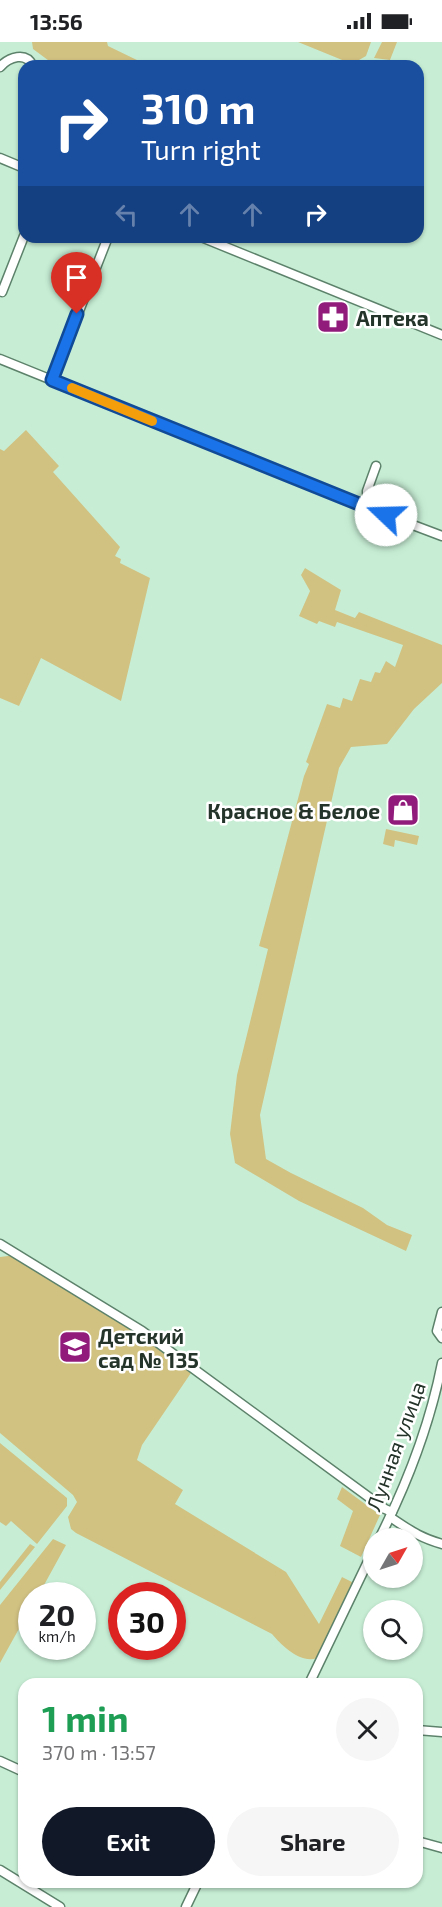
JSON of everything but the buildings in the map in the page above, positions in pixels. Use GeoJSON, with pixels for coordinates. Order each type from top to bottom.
{"type":"FeatureCollection","features":[{"type":"Feature","properties":{"kind":"street"},"geometry":{"type":"LineString","coordinates":[[0,67],[15,57],[25,57],[29,60]]}},
{"type":"Feature","properties":{"kind":"street"},"geometry":{"type":"LineString","coordinates":[[0,158],[18,166]]}},
{"type":"Feature","properties":{"kind":"street"},"geometry":{"type":"LineString","coordinates":[[2,292],[21,243]]}},
{"type":"Feature","properties":{"kind":"street"},"geometry":{"type":"LineString","coordinates":[[52,380],[106,243]]}},
{"type":"Feature","properties":{"kind":"street"},"geometry":{"type":"LineString","coordinates":[[216,243],[442,335]]}},
{"type":"Feature","properties":{"kind":"street"},"geometry":{"type":"LineString","coordinates":[[0,359],[442,536]]}},
{"type":"Feature","properties":{"kind":"street"},"geometry":{"type":"LineString","coordinates":[[368,508],[367,491],[376,466]]}},
{"type":"Feature","properties":{"kind":"street"},"geometry":{"type":"LineString","coordinates":[[2,1248],[142,1331],[391,1515],[404,1528],[425,1539],[442,1544]]}},
{"type":"Feature","properties":{"kind":"street"},"geometry":{"type":"LineString","coordinates":[[442,1312],[437,1331],[442,1338]]}},
{"type":"Feature","properties":{"kind":"street","name":"Лунная улица"},"geometry":{"type":"LineString","coordinates":[[384,1528],[421,1438],[437,1389],[442,1364]]}},
{"type":"Feature","properties":{"kind":"street"},"geometry":{"type":"LineString","coordinates":[[312,1678],[363,1572]]}},
{"type":"Feature","properties":{"kind":"street"},"geometry":{"type":"LineString","coordinates":[[423,1730],[442,1732]]}},
{"type":"Feature","properties":{"kind":"street"},"geometry":{"type":"LineString","coordinates":[[0,1761],[18,1769]]}},
{"type":"Feature","properties":{"kind":"street"},"geometry":{"type":"LineString","coordinates":[[423,1843],[442,1848]]}},
{"type":"Feature","properties":{"kind":"street"},"geometry":{"type":"LineString","coordinates":[[0,1870],[18,1881]]}},
{"type":"Feature","properties":{"kind":"street"},"geometry":{"type":"LineString","coordinates":[[29,1888],[60,1907]]}},
{"type":"Feature","properties":{"kind":"street"},"geometry":{"type":"LineString","coordinates":[[186,1907],[195,1888]]}},
{"type":"Feature","properties":{"kind":"shaded area"},"geometry":{"type":"Polygon","coordinates":[[[32,42],[107,42],[108,46],[137,60],[48,60],[33,49],[32,42]]]}},
{"type":"Feature","properties":{"kind":"shaded area"},"geometry":{"type":"Polygon","coordinates":[[[298,42],[371,42],[366,56],[359,60],[342,60],[298,42]]]}},
{"type":"Feature","properties":{"kind":"shaded area"},"geometry":{"type":"Polygon","coordinates":[[[382,42],[397,42],[390,60],[374,58],[382,42]]]}},
{"type":"Feature","properties":{"kind":"shaded area"},"geometry":{"type":"Polygon","coordinates":[[[26,430],[59,466],[53,472],[120,547],[115,556],[121,559],[120,563],[150,578],[121,701],[41,658],[19,706],[0,698],[0,449],[4,451],[26,430]]]}},
{"type":"Feature","properties":{"kind":"shaded area"},"geometry":{"type":"Polygon","coordinates":[[[305,568],[341,590],[335,610],[355,618],[359,612],[442,645],[442,683],[414,709],[387,744],[351,747],[339,768],[260,1115],[266,1159],[363,1208],[387,1225],[412,1235],[406,1251],[299,1201],[235,1163],[230,1134],[237,1075],[268,949],[259,946],[309,764],[306,762],[327,704],[340,708],[343,698],[352,701],[360,679],[371,682],[375,672],[380,673],[386,661],[395,667],[403,645],[337,622],[335,627],[319,621],[317,624],[299,616],[310,591],[301,575],[305,568]]]}},
{"type":"Feature","properties":{"kind":"shaded area"},"geometry":{"type":"Polygon","coordinates":[[[386,829],[419,836],[417,845],[395,840],[394,847],[383,844],[386,829]]]}},
{"type":"Feature","properties":{"kind":"shaded area"},"geometry":{"type":"Polygon","coordinates":[[[14,1256],[139,1334],[191,1373],[142,1445],[137,1460],[183,1490],[175,1504],[286,1572],[319,1624],[342,1577],[354,1583],[317,1658],[298,1656],[272,1634],[186,1590],[186,1582],[171,1582],[71,1529],[68,1517],[77,1502],[73,1495],[0,1433],[0,1257],[14,1256]]]}},
{"type":"Feature","properties":{"kind":"shaded area"},"geometry":{"type":"Polygon","coordinates":[[[0,1443],[67,1498],[67,1506],[37,1544],[11,1521],[6,1526],[0,1522],[0,1443]]]}},
{"type":"Feature","properties":{"kind":"shaded area"},"geometry":{"type":"Polygon","coordinates":[[[342,1487],[380,1515],[374,1528],[363,1528],[361,1557],[340,1546],[353,1511],[337,1499],[342,1487]]]}},
{"type":"Feature","properties":{"kind":"shaded area"},"geometry":{"type":"Polygon","coordinates":[[[53,1539],[66,1545],[46,1582],[18,1582],[53,1539]]]}},
{"type":"Feature","properties":{"kind":"shaded area"},"geometry":{"type":"Polygon","coordinates":[[[30,1544],[35,1547],[0,1590],[0,1582],[30,1544]]]}},
{"type":"Feature","properties":{"kind":"shaded area"},"geometry":{"type":"Polygon","coordinates":[[[18,1583],[18,1630],[0,1663],[0,1605],[18,1583]]]}},
{"type":"Feature","properties":{"kind":"slow traffic"},"geometry":{"type":"LineString","coordinates":[[72,388],[152,421]]}},
{"type":"Feature","properties":{"kind":"place","name":"Аптека"},"geometry":{"type":"Point","coordinates":[333,317]}},
{"type":"Feature","properties":{"kind":"place","name":"Красное & Белое"},"geometry":{"type":"Point","coordinates":[403,810]}},
{"type":"Feature","properties":{"kind":"place","name":"Детский сад № 135"},"geometry":{"type":"Point","coordinates":[75,1347]}},
{"type":"Feature","properties":{"kind":"route"},"geometry":{"type":"LineString","coordinates":[[77,314],[52,380],[386,515]]}}]}
